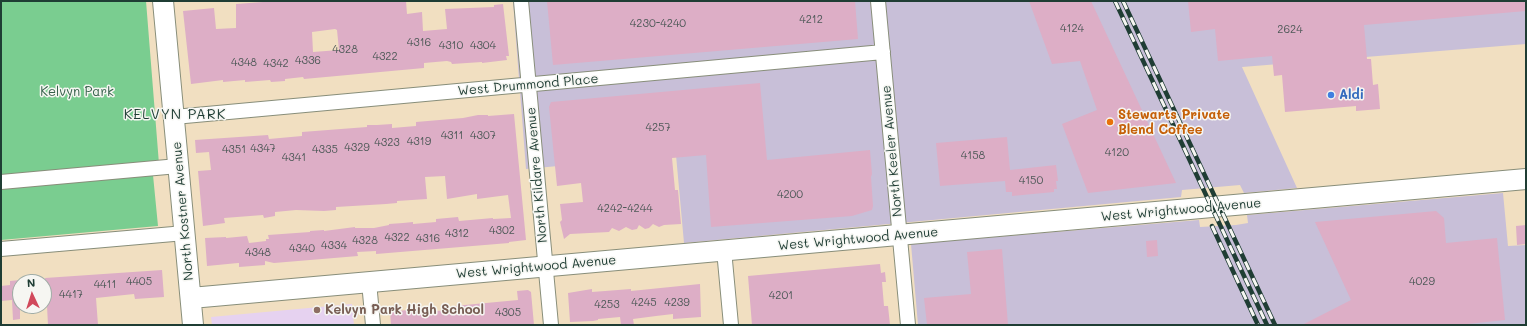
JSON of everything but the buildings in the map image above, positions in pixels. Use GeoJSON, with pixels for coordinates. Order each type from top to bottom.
{"type":"FeatureCollection","features":[{"type":"Feature","properties":{"kind":"street","name":"North Kostner Avenue"},"geometry":{"type":"LineString","coordinates":[[163,1],[193,325]]}},
{"type":"Feature","properties":{"kind":"street","name":"North Kildare Avenue"},"geometry":{"type":"LineString","coordinates":[[521,1],[551,325]]}},
{"type":"Feature","properties":{"kind":"street","name":"North Keeler Avenue"},"geometry":{"type":"LineString","coordinates":[[878,1],[908,325]]}},
{"type":"Feature","properties":{"kind":"street","name":"West Drummond Place"},"geometry":{"type":"LineString","coordinates":[[174,117],[883,52]]}},
{"type":"Feature","properties":{"kind":"street"},"geometry":{"type":"LineString","coordinates":[[1,182],[178,166]]}},
{"type":"Feature","properties":{"kind":"street","name":"West Wrightwood Avenue"},"geometry":{"type":"LineString","coordinates":[[191,298],[1526,179]]}},
{"type":"Feature","properties":{"kind":"street"},"geometry":{"type":"LineString","coordinates":[[1,248],[185,233]]}},
{"type":"Feature","properties":{"kind":"street"},"geometry":{"type":"LineString","coordinates":[[724,250],[731,325]]}},
{"type":"Feature","properties":{"kind":"street"},"geometry":{"type":"LineString","coordinates":[[369,282],[373,325]]}},
{"type":"Feature","properties":{"kind":"shaded area"},"geometry":{"type":"Polygon","coordinates":[[[513,1],[1526,1],[1526,44],[1242,67],[1297,188],[1244,193],[1240,185],[1182,190],[1181,197],[684,243],[676,155],[526,169],[513,1]]]}},
{"type":"Feature","properties":{"kind":"shaded area"},"geometry":{"type":"Polygon","coordinates":[[[1503,193],[1508,246],[1526,245],[1526,325],[918,325],[911,244],[1199,220],[1200,227],[1236,225],[1248,223],[1247,215],[1503,193]]]}},
{"type":"Feature","properties":{"kind":"shaded area","name":"Kelvyn Park High School"},"geometry":{"type":"Polygon","coordinates":[[[352,304],[354,325],[212,325],[211,317],[352,304]]]}},
{"type":"Feature","properties":{"kind":"green space","name":"Kelvyn Park"},"geometry":{"type":"Polygon","coordinates":[[[1,1],[146,1],[159,164],[1,177],[1,1]]]}},
{"type":"Feature","properties":{"kind":"green space"},"geometry":{"type":"Polygon","coordinates":[[[153,175],[158,226],[1,240],[1,189],[153,175]]]}},
{"type":"Feature","properties":{"kind":"railway"},"geometry":{"type":"LineString","coordinates":[[1115,1],[1267,325]]}},
{"type":"Feature","properties":{"kind":"railway"},"geometry":{"type":"LineString","coordinates":[[1123,1],[1275,325]]}},
{"type":"Feature","properties":{"kind":"railway"},"geometry":{"type":"LineString","coordinates":[[1212,226],[1258,325]]}},
{"type":"Feature","properties":{"kind":"place","name":"Aldi"},"geometry":{"type":"Point","coordinates":[1331,95]}},
{"type":"Feature","properties":{"kind":"place","name":"Stewarts Private Blend Coffee"},"geometry":{"type":"Point","coordinates":[1110,122]}},
{"type":"Feature","properties":{"kind":"place","name":"Kelvyn Park High School"},"geometry":{"type":"Point","coordinates":[317,310]}},
{"type":"Feature","properties":{"kind":"district","name":"KELVYN PARK"},"geometry":{"type":"Point","coordinates":[175,115]}}]}
